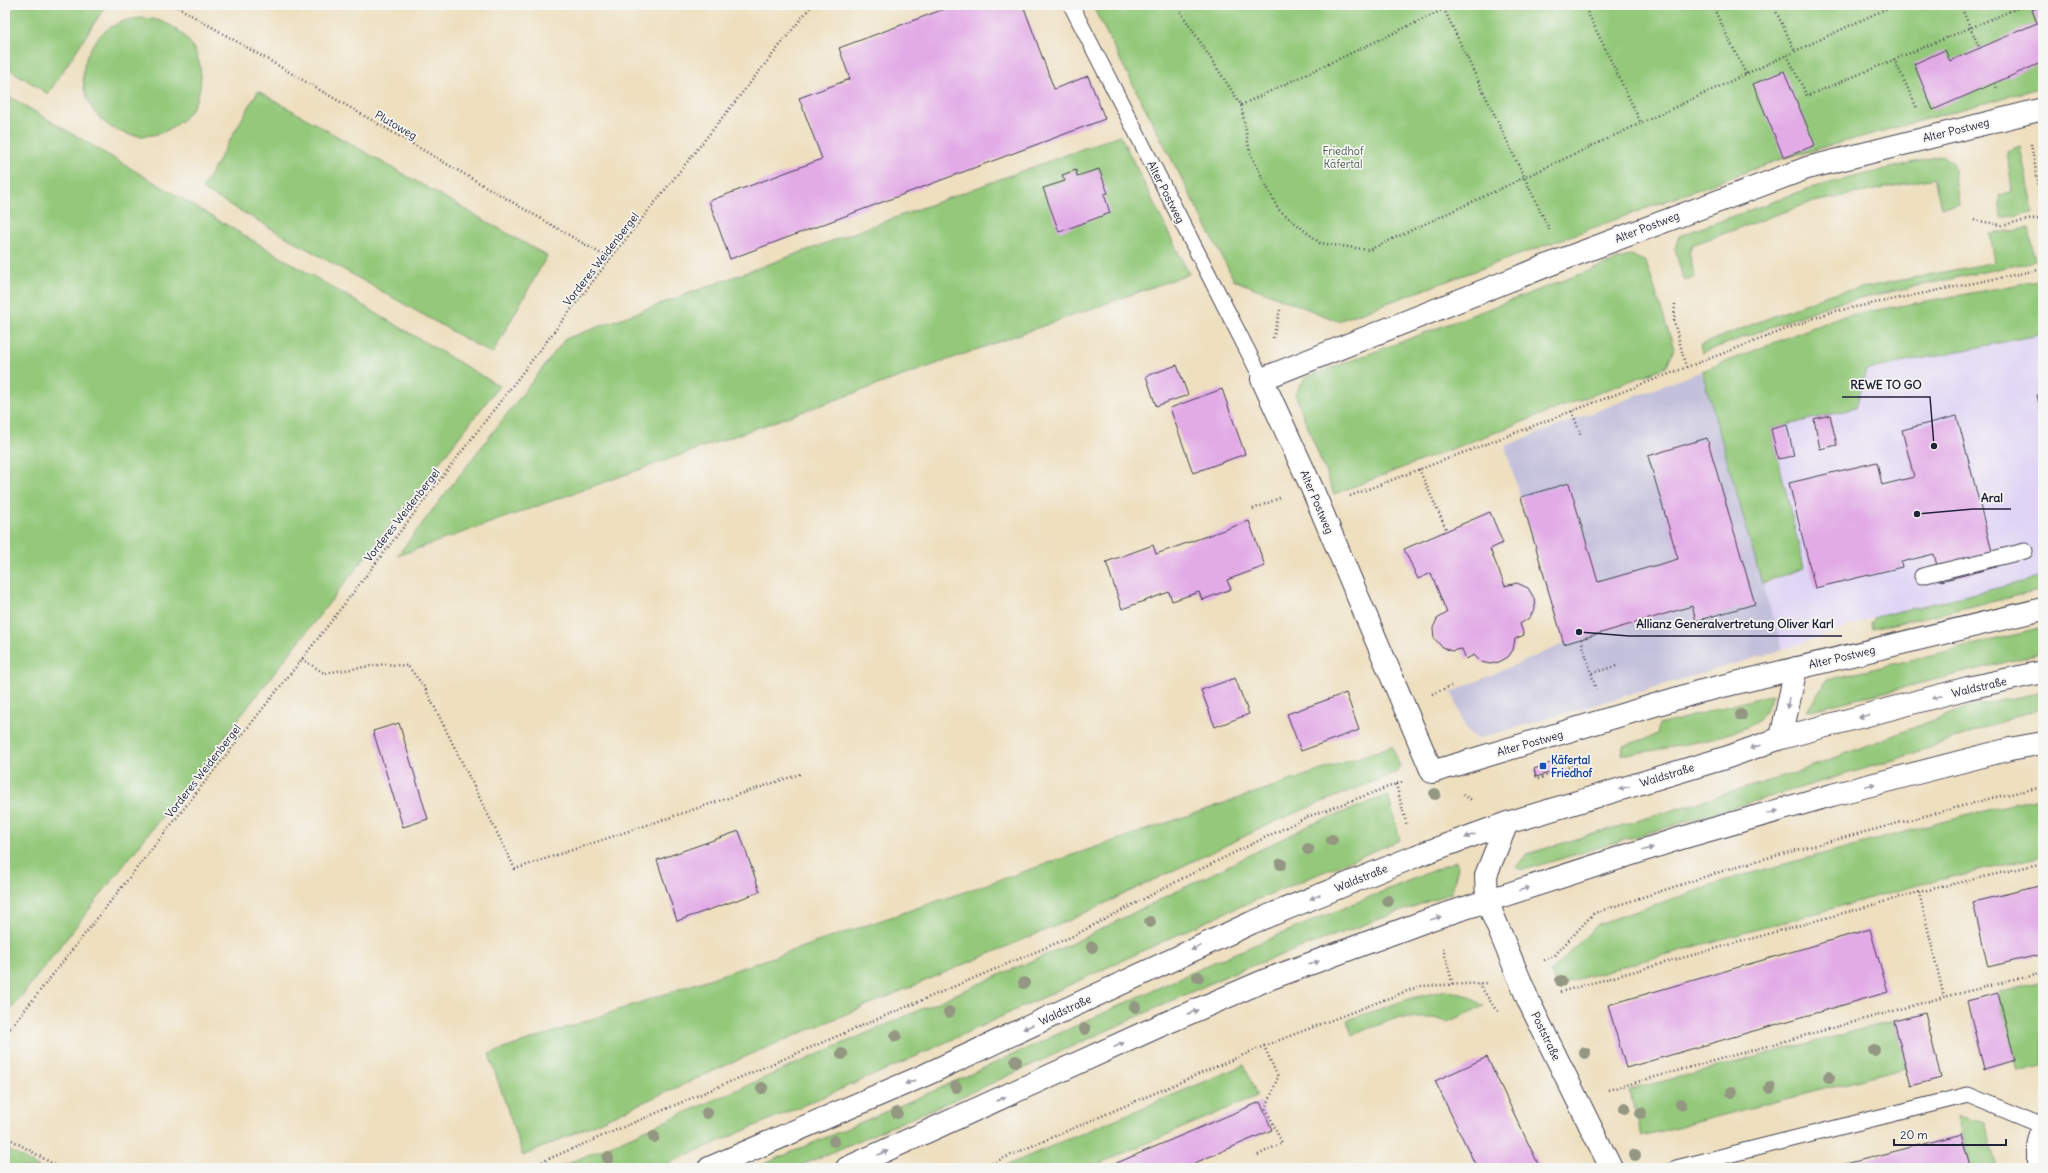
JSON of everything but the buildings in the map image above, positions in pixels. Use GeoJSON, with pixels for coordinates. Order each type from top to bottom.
{"type":"FeatureCollection","features":[{"type":"Feature","properties":{"kind":"main road","name":"Alter Postweg"},"geometry":{"type":"LineString","coordinates":[[2034,110],[1807,168],[1561,260],[1262,379],[1320,507],[1432,772],[1698,692],[2043,609]]}},
{"type":"Feature","properties":{"kind":"main road"},"geometry":{"type":"LineString","coordinates":[[1781,738],[1796,668]]}},
{"type":"Feature","properties":{"kind":"main road","name":"Waldstraße"},"geometry":{"type":"LineString","coordinates":[[708,1168],[925,1075],[1251,922],[1416,856],[1507,823],[1728,757],[1781,738],[1968,688],[2043,672]]}},
{"type":"Feature","properties":{"kind":"main road"},"geometry":{"type":"LineString","coordinates":[[847,1168],[1158,1027],[1266,980],[1434,918],[1678,840],[1832,795],[2043,743]]}},
{"type":"Feature","properties":{"kind":"main road","name":"Poststraße"},"geometry":{"type":"LineString","coordinates":[[1507,823],[1486,875],[1487,901],[1515,973],[1611,1168]]}},
{"type":"Feature","properties":{"kind":"main road"},"geometry":{"type":"LineString","coordinates":[[2038,1168],[2038,1146],[2043,1126]]}},
{"type":"Feature","properties":{"kind":"lane","name":"Alter Postweg"},"geometry":{"type":"LineString","coordinates":[[1070,5],[1262,379]]}},
{"type":"Feature","properties":{"kind":"lane"},"geometry":{"type":"LineString","coordinates":[[1922,576],[2025,551]]}},
{"type":"Feature","properties":{"kind":"lane"},"geometry":{"type":"LineString","coordinates":[[1676,1168],[1968,1095],[2043,1126]]}},
{"type":"Feature","properties":{"kind":"path","name":"Plutoweg"},"geometry":{"type":"LineString","coordinates":[[174,5],[610,259]]}},
{"type":"Feature","properties":{"kind":"path","name":"Vorderes Weidenbergel"},"geometry":{"type":"LineString","coordinates":[[5,1035],[302,659],[610,259],[812,5]]}},
{"type":"Feature","properties":{"kind":"path"},"geometry":{"type":"LineString","coordinates":[[1176,5],[1241,105],[1250,153],[1278,209],[1320,243],[1369,250],[1894,5]]}},
{"type":"Feature","properties":{"kind":"path"},"geometry":{"type":"LineString","coordinates":[[1442,5],[1552,234],[1561,260]]}},
{"type":"Feature","properties":{"kind":"path"},"geometry":{"type":"LineString","coordinates":[[1241,105],[1453,5]]}},
{"type":"Feature","properties":{"kind":"path"},"geometry":{"type":"LineString","coordinates":[[1584,5],[1641,123]]}},
{"type":"Feature","properties":{"kind":"path"},"geometry":{"type":"LineString","coordinates":[[1712,5],[1746,74]]}},
{"type":"Feature","properties":{"kind":"path"},"geometry":{"type":"LineString","coordinates":[[1773,5],[1795,51]]}},
{"type":"Feature","properties":{"kind":"path"},"geometry":{"type":"LineString","coordinates":[[1960,5],[1980,49]]}},
{"type":"Feature","properties":{"kind":"path"},"geometry":{"type":"LineString","coordinates":[[1787,55],[1807,96],[2024,5]]}},
{"type":"Feature","properties":{"kind":"path"},"geometry":{"type":"LineString","coordinates":[[1894,59],[1919,110],[1926,138]]}},
{"type":"Feature","properties":{"kind":"path"},"geometry":{"type":"LineString","coordinates":[[2034,110],[2043,209]]}},
{"type":"Feature","properties":{"kind":"path"},"geometry":{"type":"LineString","coordinates":[[1974,220],[2002,225],[2043,217]]}},
{"type":"Feature","properties":{"kind":"path"},"geometry":{"type":"LineString","coordinates":[[1320,507],[1831,312],[2043,269]]}},
{"type":"Feature","properties":{"kind":"path"},"geometry":{"type":"LineString","coordinates":[[1675,304],[1674,321],[1686,367]]}},
{"type":"Feature","properties":{"kind":"path"},"geometry":{"type":"LineString","coordinates":[[1572,411],[1581,436]]}},
{"type":"Feature","properties":{"kind":"path"},"geometry":{"type":"LineString","coordinates":[[1419,469],[1447,531]]}},
{"type":"Feature","properties":{"kind":"path"},"geometry":{"type":"LineString","coordinates":[[1253,509],[1287,495]]}},
{"type":"Feature","properties":{"kind":"path"},"geometry":{"type":"LineString","coordinates":[[1581,639],[1592,673],[1616,666]]}},
{"type":"Feature","properties":{"kind":"path"},"geometry":{"type":"LineString","coordinates":[[302,659],[324,673],[385,664],[408,666],[425,688],[515,869],[800,774]]}},
{"type":"Feature","properties":{"kind":"path"},"geometry":{"type":"LineString","coordinates":[[1536,780],[1586,760]]}},
{"type":"Feature","properties":{"kind":"path"},"geometry":{"type":"LineString","coordinates":[[527,1168],[1073,936],[1193,873],[1307,817],[1432,772]]}},
{"type":"Feature","properties":{"kind":"path"},"geometry":{"type":"LineString","coordinates":[[982,1168],[1264,1046],[1420,986],[1493,983],[1555,955],[1594,914],[1741,865],[1996,797],[2043,787]]}},
{"type":"Feature","properties":{"kind":"path"},"geometry":{"type":"LineString","coordinates":[[1466,804],[1479,798]]}},
{"type":"Feature","properties":{"kind":"path"},"geometry":{"type":"LineString","coordinates":[[1529,1002],[1919,892],[2043,863]]}},
{"type":"Feature","properties":{"kind":"path"},"geometry":{"type":"LineString","coordinates":[[1919,892],[1944,997]]}},
{"type":"Feature","properties":{"kind":"path"},"geometry":{"type":"LineString","coordinates":[[1576,1098],[1944,997],[2043,973]]}},
{"type":"Feature","properties":{"kind":"path"},"geometry":{"type":"LineString","coordinates":[[1258,1155],[1282,1144],[1266,1109],[1278,1077],[1264,1046]]}},
{"type":"Feature","properties":{"kind":"path"},"geometry":{"type":"LineString","coordinates":[[5,1136],[60,1168]]}},
{"type":"Feature","properties":{"kind":"shaded area"},"geometry":{"type":"Polygon","coordinates":[[[2043,334],[2043,577],[1876,617],[1782,650],[1763,584],[1804,568],[1771,429],[1856,408],[1866,370],[2043,334]]]}},
{"type":"Feature","properties":{"kind":"shaded area"},"geometry":{"type":"Polygon","coordinates":[[[1702,371],[1782,650],[1477,739],[1469,733],[1465,727],[1452,692],[1564,644],[1505,446],[1702,371]]]}},
{"type":"Feature","properties":{"kind":"green space"},"geometry":{"type":"Polygon","coordinates":[[[16,5],[106,5],[48,94],[5,66],[5,23],[16,5]]]}},
{"type":"Feature","properties":{"kind":"green space","name":"Friedhof Käfertal"},"geometry":{"type":"Polygon","coordinates":[[[1092,5],[2043,5],[2043,87],[1781,159],[1338,321],[1234,280],[1092,5]]]}},
{"type":"Feature","properties":{"kind":"green space"},"geometry":{"type":"Polygon","coordinates":[[[142,18],[153,19],[165,23],[184,35],[196,54],[200,66],[200,88],[196,100],[184,119],[165,131],[153,135],[142,136],[131,135],[119,131],[100,119],[88,100],[84,88],[83,77],[84,66],[88,54],[100,35],[119,23],[131,19],[142,18]]]}},
{"type":"Feature","properties":{"kind":"green space"},"geometry":{"type":"Polygon","coordinates":[[[258,91],[547,256],[492,354],[202,189],[258,91]]]}},
{"type":"Feature","properties":{"kind":"green space"},"geometry":{"type":"Polygon","coordinates":[[[5,94],[499,386],[5,1017],[5,94]]]}},
{"type":"Feature","properties":{"kind":"green space"},"geometry":{"type":"Polygon","coordinates":[[[1120,135],[1189,274],[397,556],[565,339],[1120,135]]]}},
{"type":"Feature","properties":{"kind":"green space"},"geometry":{"type":"Polygon","coordinates":[[[2020,146],[2033,212],[2001,218],[1999,195],[2012,191],[2007,151],[2020,146]]]}},
{"type":"Feature","properties":{"kind":"green space"},"geometry":{"type":"Polygon","coordinates":[[[1943,155],[1953,163],[1959,204],[1941,207],[1934,178],[1809,203],[1692,245],[1689,252],[1695,277],[1683,280],[1675,248],[1679,236],[1810,188],[1943,155]]]}},
{"type":"Feature","properties":{"kind":"green space"},"geometry":{"type":"Polygon","coordinates":[[[2029,228],[2035,261],[1832,304],[1702,353],[1700,345],[1830,294],[1995,262],[1990,234],[2029,228]]]}},
{"type":"Feature","properties":{"kind":"green space"},"geometry":{"type":"Polygon","coordinates":[[[1631,255],[1646,262],[1674,349],[1666,367],[1334,494],[1295,394],[1305,378],[1631,255]]]}},
{"type":"Feature","properties":{"kind":"green space"},"geometry":{"type":"Polygon","coordinates":[[[2043,280],[2043,334],[1866,370],[1856,408],[1771,429],[1804,568],[1762,583],[1702,371],[1839,317],[2043,280]]]}},
{"type":"Feature","properties":{"kind":"green space"},"geometry":{"type":"Polygon","coordinates":[[[2043,577],[2043,590],[1872,629],[1871,623],[1876,617],[2043,577]]]}},
{"type":"Feature","properties":{"kind":"green space"},"geometry":{"type":"Polygon","coordinates":[[[2043,628],[2043,653],[1807,711],[1827,680],[2043,628]]]}},
{"type":"Feature","properties":{"kind":"green space"},"geometry":{"type":"Polygon","coordinates":[[[2043,692],[2043,707],[1897,759],[1523,870],[1516,867],[1527,854],[1792,774],[1968,707],[2043,692]]]}},
{"type":"Feature","properties":{"kind":"green space"},"geometry":{"type":"Polygon","coordinates":[[[1773,694],[1767,708],[1758,721],[1749,726],[1714,738],[1693,743],[1651,751],[1622,754],[1623,746],[1657,735],[1659,725],[1773,694]]]}},
{"type":"Feature","properties":{"kind":"green space"},"geometry":{"type":"Polygon","coordinates":[[[1392,746],[1400,767],[1397,772],[1285,817],[1070,920],[756,1052],[523,1156],[489,1054],[1392,746]]]}},
{"type":"Feature","properties":{"kind":"green space"},"geometry":{"type":"Polygon","coordinates":[[[1388,795],[1400,840],[1220,915],[895,1066],[657,1168],[558,1168],[1075,942],[1310,825],[1388,795]]]}},
{"type":"Feature","properties":{"kind":"green space"},"geometry":{"type":"Polygon","coordinates":[[[2043,797],[2043,856],[1917,885],[1556,985],[1550,972],[1598,924],[1744,875],[1999,807],[2043,797]]]}},
{"type":"Feature","properties":{"kind":"green space"},"geometry":{"type":"Polygon","coordinates":[[[1456,861],[1458,867],[1451,893],[1235,972],[979,1089],[795,1168],[755,1168],[936,1090],[1221,959],[1456,861]]]}},
{"type":"Feature","properties":{"kind":"green space"},"geometry":{"type":"Polygon","coordinates":[[[2043,982],[2043,1066],[2017,1072],[1998,993],[2043,982]]]}},
{"type":"Feature","properties":{"kind":"green space"},"geometry":{"type":"Polygon","coordinates":[[[1446,990],[1469,996],[1484,1006],[1447,1022],[1434,1018],[1397,1018],[1352,1035],[1347,1020],[1409,999],[1446,990]]]}},
{"type":"Feature","properties":{"kind":"green space"},"geometry":{"type":"Polygon","coordinates":[[[1894,1021],[1906,1068],[1642,1136],[1629,1090],[1894,1021]]]}},
{"type":"Feature","properties":{"kind":"green space"},"geometry":{"type":"Polygon","coordinates":[[[1244,1065],[1257,1096],[1089,1168],[1000,1168],[1244,1065]]]}},
{"type":"Feature","properties":{"kind":"green space"},"geometry":{"type":"Polygon","coordinates":[[[1958,1115],[1985,1122],[1997,1168],[1971,1168],[1958,1115]]]}},
{"type":"Feature","properties":{"kind":"green space"},"geometry":{"type":"Polygon","coordinates":[[[5,1148],[40,1168],[5,1168],[5,1148]]]}},
{"type":"Feature","properties":{"kind":"place","name":"REWE TO GO"},"geometry":{"type":"Point","coordinates":[1934,446]}},
{"type":"Feature","properties":{"kind":"place","name":"Aral"},"geometry":{"type":"Point","coordinates":[1917,514]}},
{"type":"Feature","properties":{"kind":"place","name":"Allianz Generalvertretung Oliver Karl"},"geometry":{"type":"Point","coordinates":[1579,632]}},
{"type":"Feature","properties":{"kind":"place","name":"Käfertal Friedhof"},"geometry":{"type":"Point","coordinates":[1543,766]}}]}
